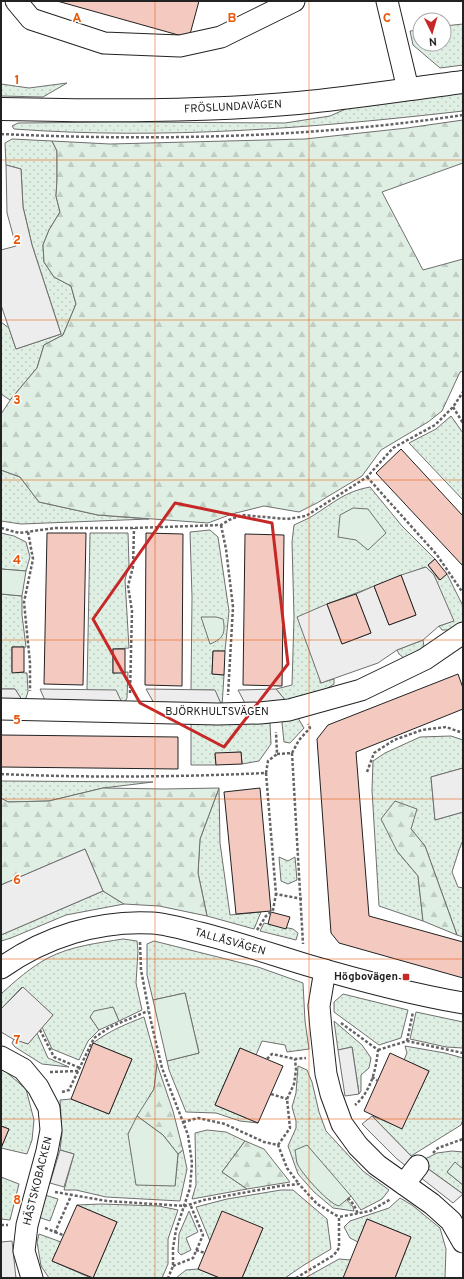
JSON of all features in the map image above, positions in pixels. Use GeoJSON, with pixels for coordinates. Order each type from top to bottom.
{"type":"FeatureCollection","features":[{"type":"Feature","properties":{"kind":"main road","name":"FRÖSLUNDAVÄGEN"},"geometry":{"type":"LineString","coordinates":[[1,109],[125,111],[184,110],[298,103],[463,82]]}},
{"type":"Feature","properties":{"kind":"street"},"geometry":{"type":"LineString","coordinates":[[16,1],[31,19],[104,43],[180,46],[221,37],[294,1]]}},
{"type":"Feature","properties":{"kind":"street"},"geometry":{"type":"LineString","coordinates":[[387,1],[408,89]]}},
{"type":"Feature","properties":{"kind":"street","name":"BJÖRKHULTSVÄGEN"},"geometry":{"type":"LineString","coordinates":[[1,709],[227,714],[290,710],[361,690],[425,659],[463,633]]}},
{"type":"Feature","properties":{"kind":"street","name":"TALLÅSVÄGEN"},"geometry":{"type":"LineString","coordinates":[[1,968],[16,958],[67,934],[95,926],[125,923],[153,923],[186,929],[221,938],[325,970],[419,996],[463,1003]]}},
{"type":"Feature","properties":{"kind":"street"},"geometry":{"type":"LineString","coordinates":[[325,970],[319,1006],[324,1056],[326,1074],[331,1094],[342,1124],[358,1146],[378,1165],[398,1190],[432,1204],[451,1221],[463,1242]]}},
{"type":"Feature","properties":{"kind":"street","name":"HÄSTSKOBACKEN"},"geometry":{"type":"LineString","coordinates":[[1,1057],[23,1069],[38,1087],[49,1108],[51,1130],[47,1151],[27,1222],[24,1251],[32,1278]]}},
{"type":"Feature","properties":{"kind":"street"},"geometry":{"type":"LineString","coordinates":[[398,1190],[418,1166]]}},
{"type":"Feature","properties":{"kind":"path"},"geometry":{"type":"LineString","coordinates":[[1,134],[122,138],[220,137],[315,132],[463,115]]}},
{"type":"Feature","properties":{"kind":"path"},"geometry":{"type":"LineString","coordinates":[[1,528],[19,533],[55,528],[222,526],[229,520],[242,515],[287,518],[306,516],[367,477],[393,448],[435,425],[453,407],[463,392]]}},
{"type":"Feature","properties":{"kind":"path"},"geometry":{"type":"LineString","coordinates":[[453,407],[463,423]]}},
{"type":"Feature","properties":{"kind":"path"},"geometry":{"type":"LineString","coordinates":[[367,477],[438,555],[463,593]]}},
{"type":"Feature","properties":{"kind":"path"},"geometry":{"type":"LineString","coordinates":[[222,526],[233,607],[227,714]]}},
{"type":"Feature","properties":{"kind":"path"},"geometry":{"type":"LineString","coordinates":[[130,711],[132,611],[128,586],[132,567],[134,528]]}},
{"type":"Feature","properties":{"kind":"path"},"geometry":{"type":"LineString","coordinates":[[28,532],[33,560],[24,602],[30,662],[30,709]]}},
{"type":"Feature","properties":{"kind":"path"},"geometry":{"type":"LineString","coordinates":[[303,947],[302,899],[292,753],[299,740],[310,728],[304,706]]}},
{"type":"Feature","properties":{"kind":"path"},"geometry":{"type":"LineString","coordinates":[[275,711],[277,754]]}},
{"type":"Feature","properties":{"kind":"path"},"geometry":{"type":"LineString","coordinates":[[367,772],[374,753],[394,740],[422,730],[446,728],[463,733]]}},
{"type":"Feature","properties":{"kind":"path"},"geometry":{"type":"LineString","coordinates":[[255,933],[266,916],[273,910],[276,894],[266,773],[268,761],[277,754],[292,753]]}},
{"type":"Feature","properties":{"kind":"path"},"geometry":{"type":"LineString","coordinates":[[1,774],[66,776],[266,773]]}},
{"type":"Feature","properties":{"kind":"path"},"geometry":{"type":"LineString","coordinates":[[276,894],[302,899]]}},
{"type":"Feature","properties":{"kind":"path"},"geometry":{"type":"LineString","coordinates":[[140,936],[141,970],[148,1011],[162,1068],[188,1135],[192,1163],[190,1188],[176,1230],[173,1248],[173,1266],[168,1278]]}},
{"type":"Feature","properties":{"kind":"path"},"geometry":{"type":"LineString","coordinates":[[407,1041],[414,1007]]}},
{"type":"Feature","properties":{"kind":"path"},"geometry":{"type":"LineString","coordinates":[[45,1100],[69,1090],[94,1038],[110,1027],[148,1011]]}},
{"type":"Feature","properties":{"kind":"path"},"geometry":{"type":"LineString","coordinates":[[340,1022],[378,1050]]}},
{"type":"Feature","properties":{"kind":"path"},"geometry":{"type":"LineString","coordinates":[[40,1030],[54,1057],[80,1068]]}},
{"type":"Feature","properties":{"kind":"path"},"geometry":{"type":"LineString","coordinates":[[378,1050],[407,1041],[463,1053]]}},
{"type":"Feature","properties":{"kind":"path"},"geometry":{"type":"LineString","coordinates":[[340,1116],[358,1103],[369,1088],[376,1065],[378,1050]]}},
{"type":"Feature","properties":{"kind":"path"},"geometry":{"type":"LineString","coordinates":[[267,1060],[272,1054],[294,1059],[324,1056]]}},
{"type":"Feature","properties":{"kind":"path"},"geometry":{"type":"LineString","coordinates":[[278,1145],[290,1128],[287,1099],[294,1084],[296,1070],[294,1059]]}},
{"type":"Feature","properties":{"kind":"path"},"geometry":{"type":"LineString","coordinates":[[372,1077],[378,1081]]}},
{"type":"Feature","properties":{"kind":"path"},"geometry":{"type":"LineString","coordinates":[[271,1094],[287,1099]]}},
{"type":"Feature","properties":{"kind":"path"},"geometry":{"type":"LineString","coordinates":[[183,1122],[198,1118],[225,1124],[264,1142],[278,1145]]}},
{"type":"Feature","properties":{"kind":"path"},"geometry":{"type":"LineString","coordinates":[[418,1166],[438,1148],[463,1139]]}},
{"type":"Feature","properties":{"kind":"path"},"geometry":{"type":"LineString","coordinates":[[278,1145],[286,1168],[299,1184],[317,1204],[339,1217],[370,1211],[390,1201],[398,1190]]}},
{"type":"Feature","properties":{"kind":"path"},"geometry":{"type":"LineString","coordinates":[[36,1188],[71,1196],[107,1201],[185,1206],[204,1200],[299,1184]]}},
{"type":"Feature","properties":{"kind":"path"},"geometry":{"type":"LineString","coordinates":[[55,1232],[71,1196]]}},
{"type":"Feature","properties":{"kind":"path"},"geometry":{"type":"LineString","coordinates":[[348,1198],[354,1205],[358,1214]]}},
{"type":"Feature","properties":{"kind":"path"},"geometry":{"type":"LineString","coordinates":[[173,1266],[193,1258],[203,1235],[190,1204]]}},
{"type":"Feature","properties":{"kind":"path"},"geometry":{"type":"LineString","coordinates":[[296,1278],[334,1255],[339,1248],[339,1217]]}},
{"type":"Feature","properties":{"kind":"path"},"geometry":{"type":"LineString","coordinates":[[27,1222],[64,1236]]}},
{"type":"Feature","properties":{"kind":"path"},"geometry":{"type":"LineString","coordinates":[[196,1250],[205,1253]]}},
{"type":"Feature","properties":{"kind":"highlighted area"},"geometry":{"type":"Polygon","coordinates":[[[175,503],[272,523],[288,664],[224,747],[140,703],[93,619],[175,503]]]}},
{"type":"Feature","properties":{"kind":"green space"},"geometry":{"type":"Polygon","coordinates":[[[463,24],[463,65],[440,68],[421,52],[452,52],[452,25],[463,24]]]}},
{"type":"Feature","properties":{"kind":"green space"},"geometry":{"type":"Polygon","coordinates":[[[67,83],[43,97],[1,96],[1,84],[29,88],[67,83]]]}},
{"type":"Feature","properties":{"kind":"green space"},"geometry":{"type":"Polygon","coordinates":[[[463,91],[463,111],[351,123],[183,133],[70,132],[14,129],[12,126],[18,123],[285,123],[330,116],[348,108],[463,91]]]}},
{"type":"Feature","properties":{"kind":"green space"},"geometry":{"type":"Polygon","coordinates":[[[463,120],[463,163],[382,192],[423,270],[463,259],[463,371],[460,372],[442,411],[428,422],[381,450],[362,476],[299,512],[264,506],[232,514],[208,523],[98,515],[39,502],[20,477],[1,470],[1,414],[11,399],[37,368],[44,345],[63,335],[76,304],[71,286],[54,277],[44,262],[43,245],[49,230],[60,212],[56,196],[57,151],[52,141],[110,144],[305,139],[407,128],[463,120]]]}},
{"type":"Feature","properties":{"kind":"green space"},"geometry":{"type":"Polygon","coordinates":[[[12,139],[52,141],[57,151],[56,196],[60,212],[49,230],[43,245],[44,262],[54,277],[71,286],[76,304],[63,335],[44,345],[37,368],[10,400],[1,394],[1,322],[9,328],[16,349],[61,334],[32,245],[23,207],[21,169],[6,165],[5,143],[12,139]]]}},
{"type":"Feature","properties":{"kind":"green space"},"geometry":{"type":"Polygon","coordinates":[[[451,416],[463,433],[463,500],[409,443],[436,429],[451,416]]]}},
{"type":"Feature","properties":{"kind":"green space"},"geometry":{"type":"Polygon","coordinates":[[[1,470],[20,477],[39,502],[98,515],[149,519],[21,524],[1,521],[1,470]]]}},
{"type":"Feature","properties":{"kind":"green space"},"geometry":{"type":"Polygon","coordinates":[[[370,487],[402,526],[435,559],[428,565],[439,580],[447,574],[463,606],[463,622],[449,630],[442,630],[439,626],[453,621],[425,567],[327,604],[320,683],[334,679],[334,684],[326,689],[286,701],[276,689],[292,685],[294,617],[292,542],[294,525],[312,516],[347,494],[370,487]]]}},
{"type":"Feature","properties":{"kind":"green space"},"geometry":{"type":"Polygon","coordinates":[[[353,508],[368,509],[386,533],[368,550],[356,540],[338,537],[340,515],[353,508]]]}},
{"type":"Feature","properties":{"kind":"green space"},"geometry":{"type":"Polygon","coordinates":[[[210,530],[218,537],[229,611],[225,651],[213,651],[212,674],[224,675],[222,706],[214,690],[191,690],[192,597],[190,532],[210,530]]]}},
{"type":"Feature","properties":{"kind":"green space"},"geometry":{"type":"Polygon","coordinates":[[[1,533],[14,536],[26,542],[30,557],[26,571],[1,569],[1,533]]]}},
{"type":"Feature","properties":{"kind":"green space"},"geometry":{"type":"Polygon","coordinates":[[[90,533],[128,533],[129,565],[125,580],[129,648],[113,649],[113,673],[128,672],[127,698],[123,705],[87,689],[90,533]]]}},
{"type":"Feature","properties":{"kind":"green space"},"geometry":{"type":"Polygon","coordinates":[[[1,569],[26,571],[22,596],[1,594],[1,569]]]}},
{"type":"Feature","properties":{"kind":"green space"},"geometry":{"type":"Polygon","coordinates":[[[1,594],[22,596],[22,615],[26,647],[12,647],[12,672],[27,673],[28,692],[24,703],[15,689],[1,689],[1,594]]]}},
{"type":"Feature","properties":{"kind":"green space"},"geometry":{"type":"Polygon","coordinates":[[[201,617],[216,617],[223,619],[224,632],[221,638],[210,644],[201,617]]]}},
{"type":"Feature","properties":{"kind":"green space"},"geometry":{"type":"Polygon","coordinates":[[[423,640],[424,647],[416,653],[404,658],[397,650],[423,640]]]}},
{"type":"Feature","properties":{"kind":"green space"},"geometry":{"type":"Polygon","coordinates":[[[298,718],[304,728],[290,743],[284,742],[282,723],[285,719],[298,718]]]}},
{"type":"Feature","properties":{"kind":"green space"},"geometry":{"type":"Polygon","coordinates":[[[270,723],[271,744],[259,761],[242,764],[241,752],[215,754],[216,765],[191,765],[191,724],[270,723]]]}},
{"type":"Feature","properties":{"kind":"green space"},"geometry":{"type":"Polygon","coordinates":[[[451,736],[463,740],[463,768],[431,777],[435,820],[463,812],[463,840],[452,872],[458,887],[463,888],[463,937],[457,935],[425,846],[411,829],[397,851],[418,876],[423,921],[379,906],[372,790],[373,761],[385,753],[420,737],[451,736]]]}},
{"type":"Feature","properties":{"kind":"green space"},"geometry":{"type":"Polygon","coordinates":[[[1,781],[153,782],[103,788],[49,801],[8,802],[1,798],[1,781]]]}},
{"type":"Feature","properties":{"kind":"green space"},"geometry":{"type":"Polygon","coordinates":[[[103,788],[219,788],[200,839],[198,873],[207,916],[159,906],[124,904],[103,891],[85,849],[1,885],[1,798],[8,802],[49,801],[103,788]]]}},
{"type":"Feature","properties":{"kind":"green space"},"geometry":{"type":"Polygon","coordinates":[[[219,788],[220,843],[230,915],[261,912],[254,929],[207,916],[198,873],[200,839],[219,788]]]}},
{"type":"Feature","properties":{"kind":"green space"},"geometry":{"type":"Polygon","coordinates":[[[395,801],[417,809],[411,829],[425,846],[457,935],[423,921],[418,876],[397,851],[381,819],[395,801]]]}},
{"type":"Feature","properties":{"kind":"green space"},"geometry":{"type":"Polygon","coordinates":[[[279,857],[288,861],[295,857],[297,880],[288,884],[281,881],[279,857]]]}},
{"type":"Feature","properties":{"kind":"green space"},"geometry":{"type":"Polygon","coordinates":[[[103,891],[124,904],[66,915],[1,941],[1,935],[103,891]]]}},
{"type":"Feature","properties":{"kind":"green space"},"geometry":{"type":"Polygon","coordinates":[[[264,923],[293,929],[298,933],[296,940],[260,931],[264,923]]]}},
{"type":"Feature","properties":{"kind":"green space"},"geometry":{"type":"Polygon","coordinates":[[[123,939],[137,941],[138,951],[136,983],[142,1010],[119,1021],[113,1007],[90,1017],[99,1030],[88,1041],[79,1060],[52,1049],[42,1027],[53,1015],[22,987],[1,1009],[1,994],[23,974],[48,958],[75,948],[123,939]]]}},
{"type":"Feature","properties":{"kind":"green space"},"geometry":{"type":"Polygon","coordinates":[[[154,941],[258,967],[303,983],[305,1021],[309,1049],[287,1052],[285,1045],[262,1041],[256,1055],[240,1048],[215,1105],[258,1123],[240,1121],[216,1113],[186,1112],[169,1070],[167,1061],[199,1053],[185,993],[153,1000],[147,975],[147,944],[154,941]]]}},
{"type":"Feature","properties":{"kind":"green space"},"geometry":{"type":"Polygon","coordinates":[[[185,993],[199,1053],[167,1061],[153,1000],[185,993]]]}},
{"type":"Feature","properties":{"kind":"green space"},"geometry":{"type":"Polygon","coordinates":[[[343,994],[408,1010],[401,1038],[379,1045],[334,1012],[334,1002],[343,994]]]}},
{"type":"Feature","properties":{"kind":"green space"},"geometry":{"type":"Polygon","coordinates":[[[113,1007],[119,1021],[99,1030],[90,1017],[94,1011],[113,1007]]]}},
{"type":"Feature","properties":{"kind":"green space"},"geometry":{"type":"Polygon","coordinates":[[[416,1012],[463,1022],[463,1048],[446,1047],[410,1039],[416,1012]]]}},
{"type":"Feature","properties":{"kind":"green space"},"geometry":{"type":"Polygon","coordinates":[[[144,1017],[157,1064],[154,1089],[128,1134],[175,1186],[178,1154],[183,1150],[187,1169],[180,1201],[106,1197],[76,1190],[64,1190],[74,1154],[60,1150],[62,1133],[60,1100],[71,1099],[109,1114],[132,1059],[93,1043],[111,1031],[144,1017]]]}},
{"type":"Feature","properties":{"kind":"green space"},"geometry":{"type":"Polygon","coordinates":[[[334,1021],[362,1045],[371,1058],[369,1068],[361,1075],[361,1091],[359,1094],[352,1047],[338,1050],[334,1021]]]}},
{"type":"Feature","properties":{"kind":"green space"},"geometry":{"type":"Polygon","coordinates":[[[37,1033],[48,1058],[69,1067],[42,1064],[15,1047],[12,1043],[14,1039],[28,1044],[37,1033]]]}},
{"type":"Feature","properties":{"kind":"green space"},"geometry":{"type":"Polygon","coordinates":[[[405,1046],[445,1053],[463,1058],[463,1119],[461,1125],[411,1156],[372,1116],[402,1128],[429,1071],[404,1060],[407,1053],[405,1046]]]}},
{"type":"Feature","properties":{"kind":"green space"},"geometry":{"type":"Polygon","coordinates":[[[157,1064],[173,1111],[183,1150],[178,1154],[163,1135],[137,1116],[154,1089],[157,1064]]]}},
{"type":"Feature","properties":{"kind":"green space"},"geometry":{"type":"Polygon","coordinates":[[[298,1066],[307,1070],[312,1082],[319,1112],[326,1131],[363,1171],[389,1190],[382,1199],[361,1210],[351,1196],[347,1200],[353,1207],[354,1211],[333,1208],[314,1192],[298,1174],[288,1146],[296,1128],[296,1121],[292,1107],[296,1093],[298,1066]]]}},
{"type":"Feature","properties":{"kind":"green space"},"geometry":{"type":"Polygon","coordinates":[[[1,1070],[5,1071],[26,1089],[34,1120],[32,1140],[27,1154],[1,1148],[9,1129],[1,1126],[1,1070]]]}},
{"type":"Feature","properties":{"kind":"green space"},"geometry":{"type":"Polygon","coordinates":[[[137,1116],[163,1135],[178,1154],[175,1186],[136,1185],[128,1134],[137,1116]]]}},
{"type":"Feature","properties":{"kind":"green space"},"geometry":{"type":"Polygon","coordinates":[[[207,1130],[226,1132],[245,1141],[222,1172],[247,1189],[192,1199],[196,1185],[195,1133],[207,1130]]]}},
{"type":"Feature","properties":{"kind":"green space"},"geometry":{"type":"Polygon","coordinates":[[[245,1141],[264,1149],[290,1182],[247,1189],[222,1172],[245,1141]]]}},
{"type":"Feature","properties":{"kind":"green space"},"geometry":{"type":"Polygon","coordinates":[[[307,1145],[351,1196],[339,1206],[329,1200],[309,1180],[299,1167],[295,1150],[307,1145]]]}},
{"type":"Feature","properties":{"kind":"green space"},"geometry":{"type":"Polygon","coordinates":[[[452,1151],[463,1152],[463,1169],[455,1163],[447,1172],[463,1185],[463,1194],[419,1162],[437,1153],[452,1151]]]}},
{"type":"Feature","properties":{"kind":"green space"},"geometry":{"type":"Polygon","coordinates":[[[455,1162],[463,1169],[463,1185],[447,1172],[455,1162]]]}},
{"type":"Feature","properties":{"kind":"green space"},"geometry":{"type":"Polygon","coordinates":[[[1,1177],[19,1184],[10,1220],[1,1219],[1,1177]]]}},
{"type":"Feature","properties":{"kind":"green space"},"geometry":{"type":"Polygon","coordinates":[[[281,1190],[293,1190],[327,1219],[331,1249],[285,1278],[242,1278],[263,1228],[210,1241],[196,1207],[227,1199],[281,1190]]]}},
{"type":"Feature","properties":{"kind":"green space"},"geometry":{"type":"Polygon","coordinates":[[[45,1195],[58,1199],[50,1221],[38,1217],[45,1195]]]}},
{"type":"Feature","properties":{"kind":"green space"},"geometry":{"type":"Polygon","coordinates":[[[400,1198],[412,1205],[440,1228],[446,1249],[445,1278],[395,1278],[411,1237],[367,1219],[358,1242],[350,1238],[344,1227],[350,1221],[389,1208],[400,1198]]]}},
{"type":"Feature","properties":{"kind":"green space"},"geometry":{"type":"Polygon","coordinates":[[[101,1204],[159,1206],[178,1210],[168,1239],[168,1264],[162,1278],[93,1278],[117,1222],[77,1205],[101,1204]]]}},
{"type":"Feature","properties":{"kind":"green space"},"geometry":{"type":"Polygon","coordinates":[[[189,1211],[198,1232],[186,1238],[191,1250],[181,1255],[178,1252],[179,1234],[189,1211]]]}},
{"type":"Feature","properties":{"kind":"green space"},"geometry":{"type":"Polygon","coordinates":[[[39,1234],[61,1242],[52,1261],[91,1278],[49,1278],[41,1266],[37,1242],[39,1234]]]}},
{"type":"Feature","properties":{"kind":"green space"},"geometry":{"type":"Polygon","coordinates":[[[339,1259],[351,1260],[344,1278],[305,1278],[339,1259]]]}},
{"type":"Feature","properties":{"kind":"green space"},"geometry":{"type":"Polygon","coordinates":[[[198,1269],[220,1278],[176,1278],[186,1270],[198,1269]]]}},
{"type":"Feature","properties":{"kind":"shaded area"},"geometry":{"type":"Polygon","coordinates":[[[6,165],[21,169],[23,207],[32,245],[61,334],[16,349],[1,305],[1,250],[16,246],[7,213],[6,165]]]}},
{"type":"Feature","properties":{"kind":"shaded area"},"geometry":{"type":"Polygon","coordinates":[[[426,567],[434,575],[454,621],[439,626],[423,640],[397,650],[378,663],[321,683],[297,617],[327,604],[342,644],[371,633],[356,594],[374,586],[389,625],[416,615],[401,575],[426,567]]]}},
{"type":"Feature","properties":{"kind":"shaded area"},"geometry":{"type":"Polygon","coordinates":[[[1,689],[15,689],[24,703],[1,703],[1,689]]]}},
{"type":"Feature","properties":{"kind":"shaded area"},"geometry":{"type":"Polygon","coordinates":[[[40,689],[116,690],[123,705],[47,705],[40,689]]]}},
{"type":"Feature","properties":{"kind":"shaded area"},"geometry":{"type":"Polygon","coordinates":[[[146,689],[215,690],[222,706],[155,705],[146,689]]]}},
{"type":"Feature","properties":{"kind":"shaded area"},"geometry":{"type":"Polygon","coordinates":[[[276,689],[286,701],[247,707],[238,690],[276,689]]]}},
{"type":"Feature","properties":{"kind":"shaded area"},"geometry":{"type":"Polygon","coordinates":[[[463,768],[463,812],[435,820],[431,777],[463,768]]]}},
{"type":"Feature","properties":{"kind":"shaded area"},"geometry":{"type":"Polygon","coordinates":[[[85,849],[103,891],[1,935],[1,885],[85,849]]]}},
{"type":"Feature","properties":{"kind":"shaded area"},"geometry":{"type":"Polygon","coordinates":[[[23,987],[53,1015],[28,1044],[13,1039],[1,1032],[1,1009],[23,987]]]}},
{"type":"Feature","properties":{"kind":"shaded area"},"geometry":{"type":"Polygon","coordinates":[[[352,1047],[359,1094],[345,1096],[338,1050],[352,1047]]]}},
{"type":"Feature","properties":{"kind":"shaded area"},"geometry":{"type":"Polygon","coordinates":[[[372,1116],[413,1158],[463,1194],[453,1203],[397,1159],[362,1124],[372,1116]]]}},
{"type":"Feature","properties":{"kind":"shaded area"},"geometry":{"type":"Polygon","coordinates":[[[60,1150],[74,1154],[64,1187],[50,1183],[60,1150]]]}},
{"type":"Feature","properties":{"kind":"shaded area"},"geometry":{"type":"Polygon","coordinates":[[[12,1241],[16,1278],[1,1278],[1,1242],[12,1241]]]}},
{"type":"Feature","properties":{"kind":"building"},"geometry":{"type":"Polygon","coordinates":[[[57,1],[199,1],[189,38],[57,1]]]}},
{"type":"Feature","properties":{"kind":"building"},"geometry":{"type":"Polygon","coordinates":[[[401,449],[463,516],[463,566],[376,473],[401,449]]]}},
{"type":"Feature","properties":{"kind":"building"},"geometry":{"type":"Polygon","coordinates":[[[47,533],[86,533],[83,685],[44,684],[47,533]]]}},
{"type":"Feature","properties":{"kind":"building"},"geometry":{"type":"Polygon","coordinates":[[[146,533],[183,534],[182,686],[145,685],[146,533]]]}},
{"type":"Feature","properties":{"kind":"building"},"geometry":{"type":"Polygon","coordinates":[[[245,534],[284,535],[282,686],[243,685],[245,534]]]}},
{"type":"Feature","properties":{"kind":"building"},"geometry":{"type":"Polygon","coordinates":[[[435,559],[447,574],[440,580],[428,565],[435,559]]]}},
{"type":"Feature","properties":{"kind":"building"},"geometry":{"type":"Polygon","coordinates":[[[401,575],[416,615],[389,625],[374,586],[401,575]]]}},
{"type":"Feature","properties":{"kind":"building"},"geometry":{"type":"Polygon","coordinates":[[[356,594],[371,633],[342,644],[327,604],[356,594]]]}},
{"type":"Feature","properties":{"kind":"building"},"geometry":{"type":"Polygon","coordinates":[[[12,647],[24,647],[24,672],[12,673],[12,647]]]}},
{"type":"Feature","properties":{"kind":"building"},"geometry":{"type":"Polygon","coordinates":[[[113,649],[125,649],[125,673],[113,673],[113,649]]]}},
{"type":"Feature","properties":{"kind":"building"},"geometry":{"type":"Polygon","coordinates":[[[213,651],[225,651],[224,675],[212,674],[213,651]]]}},
{"type":"Feature","properties":{"kind":"building"},"geometry":{"type":"Polygon","coordinates":[[[458,674],[463,688],[463,709],[356,752],[369,916],[463,942],[463,978],[339,943],[331,933],[317,739],[328,725],[458,674]]]}},
{"type":"Feature","properties":{"kind":"building"},"geometry":{"type":"Polygon","coordinates":[[[1,735],[178,737],[178,769],[1,767],[1,735]]]}},
{"type":"Feature","properties":{"kind":"building"},"geometry":{"type":"Polygon","coordinates":[[[241,752],[242,764],[216,765],[215,753],[241,752]]]}},
{"type":"Feature","properties":{"kind":"building"},"geometry":{"type":"Polygon","coordinates":[[[260,788],[271,911],[236,914],[224,792],[260,788]]]}},
{"type":"Feature","properties":{"kind":"building"},"geometry":{"type":"Polygon","coordinates":[[[271,912],[290,917],[286,929],[268,924],[271,912]]]}},
{"type":"Feature","properties":{"kind":"building"},"geometry":{"type":"Polygon","coordinates":[[[93,1043],[132,1059],[109,1114],[71,1099],[93,1043]]]}},
{"type":"Feature","properties":{"kind":"building"},"geometry":{"type":"Polygon","coordinates":[[[240,1048],[283,1066],[258,1123],[215,1105],[240,1048]]]}},
{"type":"Feature","properties":{"kind":"building"},"geometry":{"type":"Polygon","coordinates":[[[390,1053],[429,1071],[402,1129],[364,1111],[390,1053]]]}},
{"type":"Feature","properties":{"kind":"building"},"geometry":{"type":"Polygon","coordinates":[[[1,1126],[9,1129],[1,1148],[1,1126]]]}},
{"type":"Feature","properties":{"kind":"building"},"geometry":{"type":"Polygon","coordinates":[[[77,1205],[117,1222],[93,1278],[52,1261],[77,1205]]]}},
{"type":"Feature","properties":{"kind":"building"},"geometry":{"type":"Polygon","coordinates":[[[222,1211],[263,1228],[242,1278],[220,1278],[198,1269],[222,1211]]]}},
{"type":"Feature","properties":{"kind":"building"},"geometry":{"type":"Polygon","coordinates":[[[367,1219],[411,1237],[395,1278],[343,1278],[367,1219]]]}},
{"type":"Feature","properties":{"kind":"place","name":"Högbovägen"},"geometry":{"type":"Point","coordinates":[406,977]}}]}
